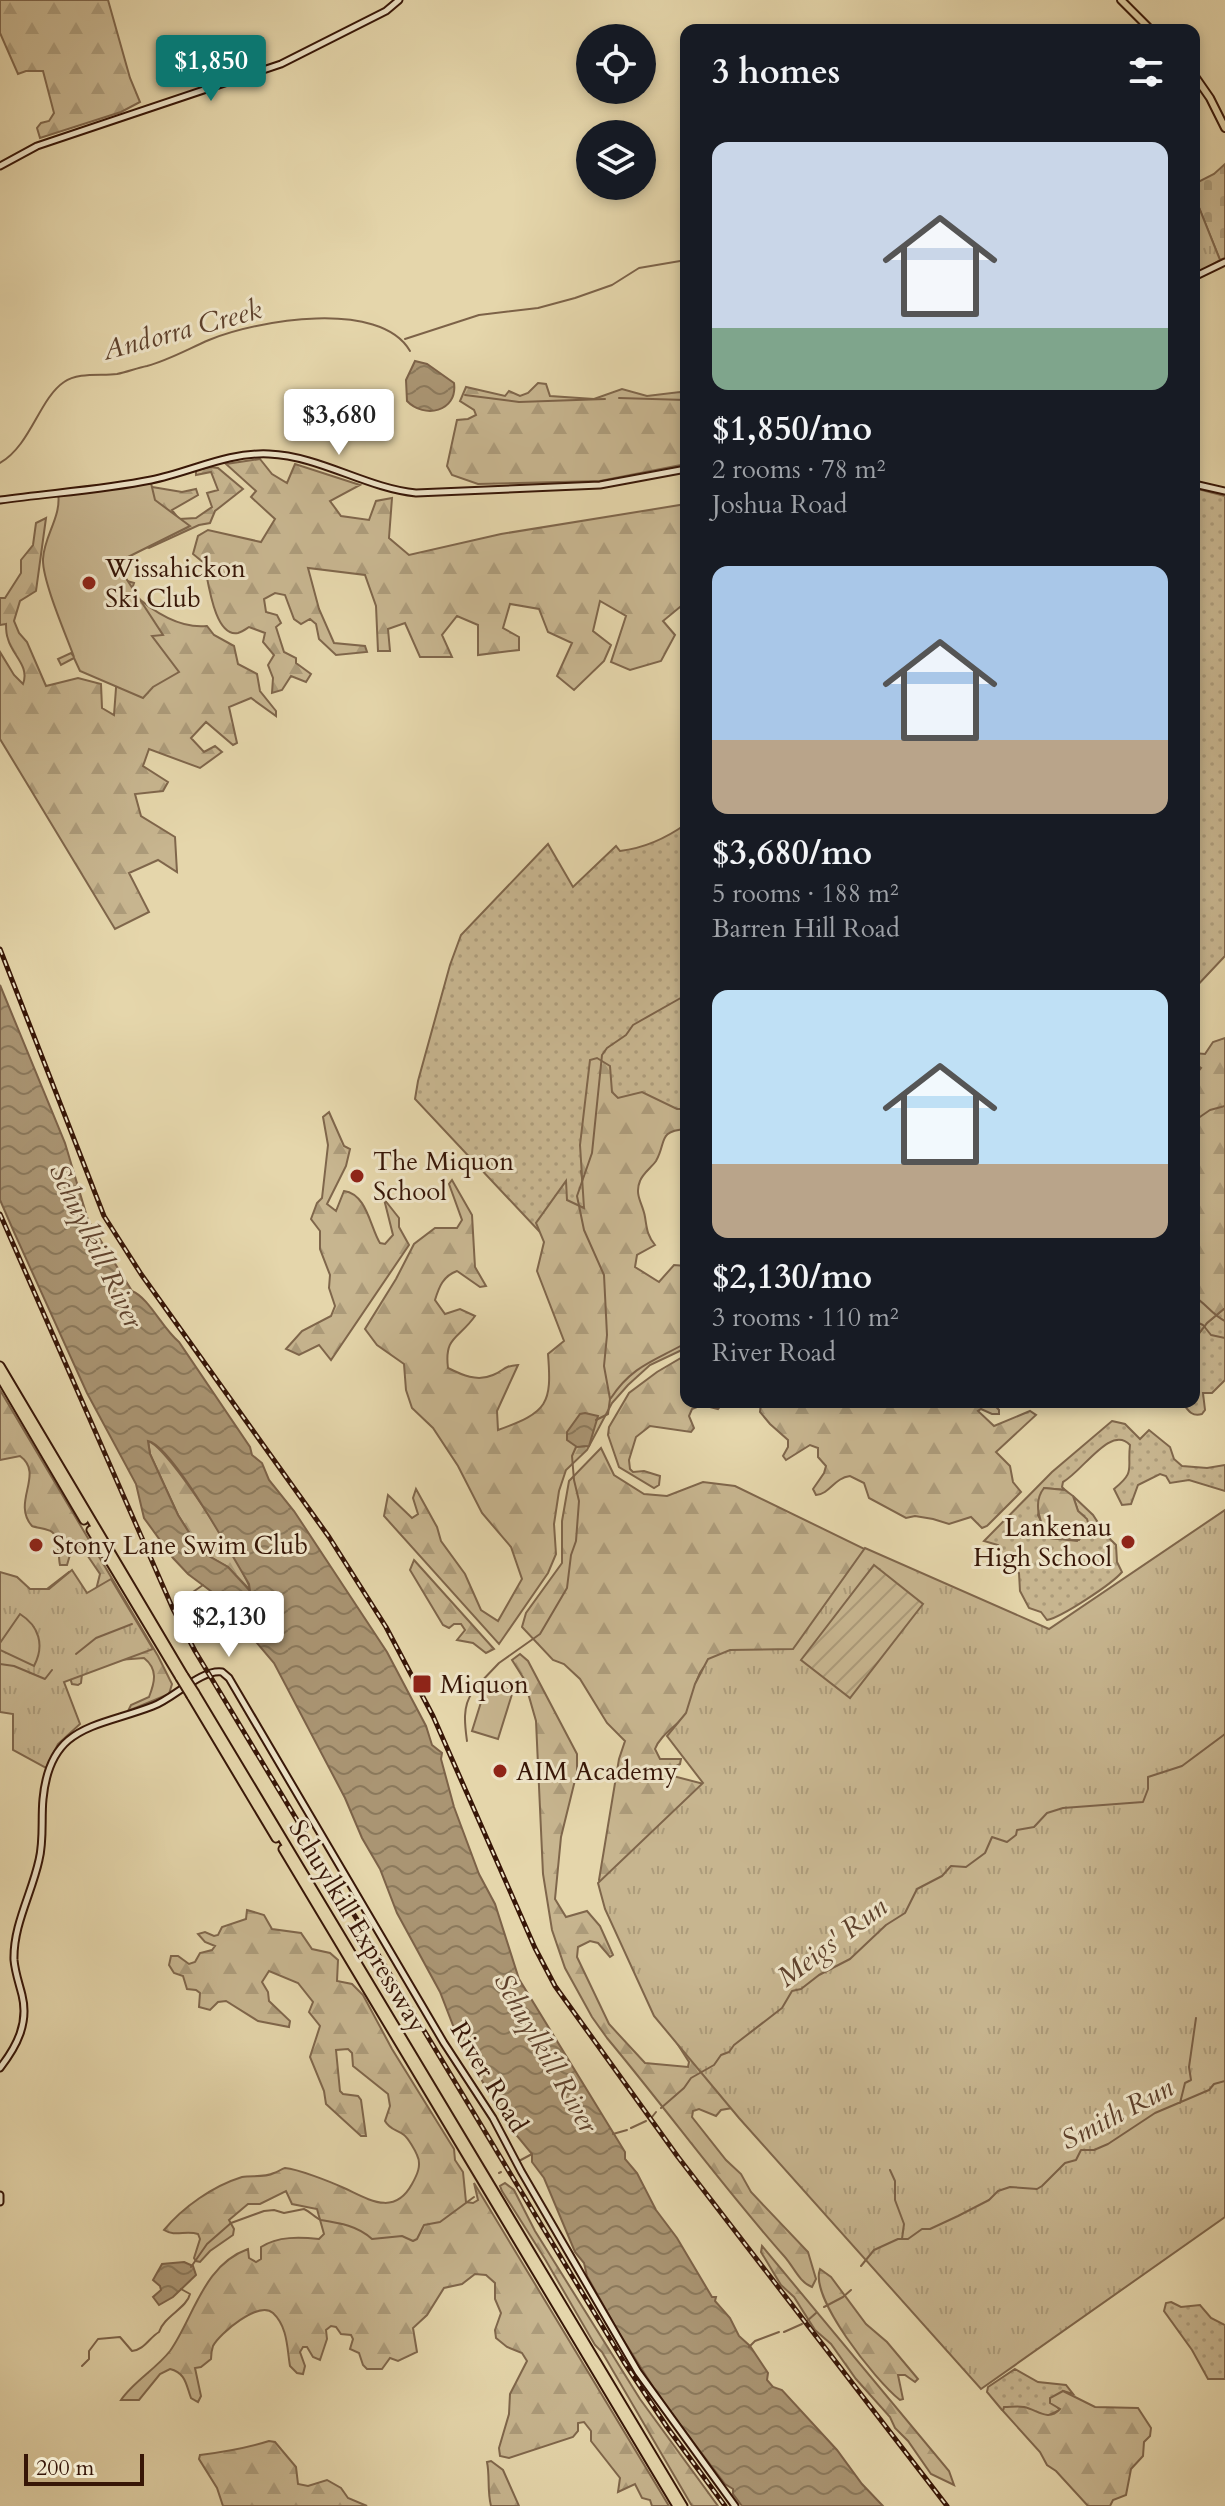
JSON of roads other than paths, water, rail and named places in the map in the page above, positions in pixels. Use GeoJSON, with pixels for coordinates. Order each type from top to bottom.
{"type":"FeatureCollection","features":[{"type":"Feature","properties":{"kind":"highway","name":"Schuylkill Expressway"},"geometry":{"type":"LineString","coordinates":[[0,1366],[134,1598]]}},
{"type":"Feature","properties":{"kind":"highway","name":"Schuylkill Expressway"},"geometry":{"type":"LineString","coordinates":[[0,1377],[680,2506]]}},
{"type":"Feature","properties":{"kind":"main road"},"geometry":{"type":"LineString","coordinates":[[1121,0],[1145,24]]}},
{"type":"Feature","properties":{"kind":"main road"},"geometry":{"type":"LineString","coordinates":[[1200,84],[1225,128]]}},
{"type":"Feature","properties":{"kind":"street"},"geometry":{"type":"LineString","coordinates":[[0,166],[37,146],[281,64],[386,11],[399,0]]}},
{"type":"Feature","properties":{"kind":"street"},"geometry":{"type":"LineString","coordinates":[[1200,274],[1225,262]]}},
{"type":"Feature","properties":{"kind":"street"},"geometry":{"type":"LineString","coordinates":[[0,500],[150,480],[224,458],[254,454],[291,457],[416,493],[600,485],[680,470]]}},
{"type":"Feature","properties":{"kind":"street"},"geometry":{"type":"LineString","coordinates":[[1200,485],[1225,491]]}},
{"type":"Feature","properties":{"kind":"street","name":"River Road"},"geometry":{"type":"LineString","coordinates":[[0,2068],[15,2046],[22,2028],[23,2002],[15,1969],[15,1947],[39,1861],[44,1792],[54,1757],[81,1730],[157,1705],[213,1672],[222,1672],[229,1678],[444,2043],[493,2118],[554,2230],[648,2388],[735,2506]]}},
{"type":"Feature","properties":{"kind":"street"},"geometry":{"type":"LineString","coordinates":[[0,2195],[0,2202]]}},
{"type":"Feature","properties":{"kind":"water"},"geometry":{"type":"Polygon","coordinates":[[[415,361],[427,364],[454,383],[451,401],[438,410],[422,410],[407,401],[406,380],[415,361]]]}},
{"type":"Feature","properties":{"kind":"water","name":"Schuylkill River"},"geometry":{"type":"Polygon","coordinates":[[[0,985],[65,1143],[88,1220],[132,1291],[144,1300],[179,1342],[250,1447],[252,1455],[262,1463],[269,1480],[294,1511],[387,1652],[426,1726],[432,1745],[442,1753],[454,1807],[479,1874],[495,1904],[519,1979],[625,2152],[625,2159],[637,2173],[656,2210],[677,2238],[712,2297],[716,2297],[715,2301],[768,2373],[767,2380],[773,2387],[782,2390],[883,2506],[742,2506],[733,2489],[725,2484],[662,2401],[587,2276],[584,2263],[575,2252],[544,2178],[532,2162],[532,2154],[492,2099],[456,2033],[440,1992],[397,1913],[380,1869],[274,1663],[216,1595],[173,1558],[144,1518],[136,1484],[87,1393],[0,1200],[0,985]],[[148,1441],[150,1454],[178,1515],[195,1542],[207,1555],[228,1567],[250,1591],[249,1584],[202,1505],[159,1448],[148,1441]]]}},
{"type":"Feature","properties":{"kind":"water"},"geometry":{"type":"Polygon","coordinates":[[[580,1414],[598,1416],[589,1446],[577,1447],[567,1440],[567,1432],[580,1414]]]}},
{"type":"Feature","properties":{"kind":"water"},"geometry":{"type":"Polygon","coordinates":[[[184,2262],[193,2266],[196,2275],[173,2297],[159,2305],[153,2297],[161,2290],[153,2280],[162,2264],[184,2262]]]}},
{"type":"Feature","properties":{"kind":"waterway","name":"Andorra Creek"},"geometry":{"type":"LineString","coordinates":[[405,339],[479,315],[538,308],[575,298],[612,285],[639,268],[680,261]]}},
{"type":"Feature","properties":{"kind":"waterway","name":"Andorra Creek"},"geometry":{"type":"LineString","coordinates":[[0,463],[20,445],[48,399],[64,382],[76,377],[117,374],[147,366],[230,333],[286,321],[346,319],[373,325],[395,335],[410,351]]}},
{"type":"Feature","properties":{"kind":"waterway"},"geometry":{"type":"LineString","coordinates":[[465,395],[519,402],[605,399]]}},
{"type":"Feature","properties":{"kind":"waterway"},"geometry":{"type":"LineString","coordinates":[[619,398],[680,400]]}},
{"type":"Feature","properties":{"kind":"waterway"},"geometry":{"type":"LineString","coordinates":[[596,1420],[608,1414],[610,1399],[604,1366],[607,1335],[604,1275],[584,1230],[577,1196],[592,1153],[602,1055],[633,1025],[680,998]]}},
{"type":"Feature","properties":{"kind":"waterway"},"geometry":{"type":"LineString","coordinates":[[1200,1117],[1225,1106]]}},
{"type":"Feature","properties":{"kind":"waterway"},"geometry":{"type":"LineString","coordinates":[[1200,1301],[1225,1321]]}},
{"type":"Feature","properties":{"kind":"waterway"},"geometry":{"type":"LineString","coordinates":[[1200,1324],[1211,1335],[1225,1338]]}},
{"type":"Feature","properties":{"kind":"waterway"},"geometry":{"type":"LineString","coordinates":[[611,1398],[636,1371],[680,1346]]}},
{"type":"Feature","properties":{"kind":"waterway"},"geometry":{"type":"LineString","coordinates":[[477,1686],[499,1663],[540,1634],[567,1588],[576,1541],[579,1501],[572,1456],[576,1447]]}},
{"type":"Feature","properties":{"kind":"waterway"},"geometry":{"type":"LineString","coordinates":[[177,1603],[203,1585]]}},
{"type":"Feature","properties":{"kind":"waterway"},"geometry":{"type":"LineString","coordinates":[[76,1654],[96,1638],[132,1624]]}},
{"type":"Feature","properties":{"kind":"waterway"},"geometry":{"type":"LineString","coordinates":[[0,1664],[14,1666],[45,1679],[52,1670]]}},
{"type":"Feature","properties":{"kind":"waterway"},"geometry":{"type":"LineString","coordinates":[[467,1741],[465,1710],[472,1693]]}},
{"type":"Feature","properties":{"kind":"waterway","name":"Meigs' Run"},"geometry":{"type":"LineString","coordinates":[[661,2108],[691,2078],[714,2065],[721,2055],[729,2052],[782,2008],[792,1991],[801,1989],[819,1975],[850,1959],[886,1925],[905,1913],[917,1889],[942,1876],[951,1866],[966,1867],[985,1853],[992,1837],[1007,1842],[1016,1835],[1017,1830],[1034,1827],[1047,1813],[1063,1808],[1143,1802],[1148,1777],[1182,1766],[1225,1734]]}},
{"type":"Feature","properties":{"kind":"waterway"},"geometry":{"type":"LineString","coordinates":[[1180,2103],[1185,2083],[1191,2080],[1189,2067],[1196,2018]]}},
{"type":"Feature","properties":{"kind":"waterway","name":"Smith Run"},"geometry":{"type":"LineString","coordinates":[[861,2266],[874,2250],[898,2239],[908,2239],[922,2229],[930,2229],[958,2216],[989,2200],[998,2191],[1010,2187],[1037,2189],[1065,2163],[1076,2160],[1081,2150],[1094,2150],[1108,2144],[1155,2113],[1225,2081]]}},
{"type":"Feature","properties":{"kind":"waterway","name":"Meigs' Run"},"geometry":{"type":"LineString","coordinates":[[652,2117],[656,2112]]}},
{"type":"Feature","properties":{"kind":"waterway","name":"Meigs' Run"},"geometry":{"type":"LineString","coordinates":[[631,2128],[646,2121]]}},
{"type":"Feature","properties":{"kind":"waterway","name":"Meigs' Run"},"geometry":{"type":"LineString","coordinates":[[613,2134],[627,2130]]}},
{"type":"Feature","properties":{"kind":"waterway"},"geometry":{"type":"LineString","coordinates":[[519,2161],[532,2154]]}},
{"type":"Feature","properties":{"kind":"waterway"},"geometry":{"type":"LineString","coordinates":[[890,2170],[895,2181],[895,2200],[904,2224],[902,2239]]}},
{"type":"Feature","properties":{"kind":"waterway"},"geometry":{"type":"LineString","coordinates":[[191,2267],[207,2244],[231,2223],[264,2211],[284,2213],[304,2209],[319,2219],[355,2228],[372,2239],[402,2236],[413,2241],[424,2225],[440,2222],[474,2197]]}},
{"type":"Feature","properties":{"kind":"waterway"},"geometry":{"type":"LineString","coordinates":[[82,2366],[89,2359],[89,2351],[98,2339],[120,2337],[132,2351],[143,2346],[185,2304],[190,2294],[181,2289]]}},
{"type":"Feature","properties":{"kind":"waterway","name":"Smith Run"},"geometry":{"type":"LineString","coordinates":[[824,2307],[851,2290]]}},
{"type":"Feature","properties":{"kind":"waterway","name":"Smith Run"},"geometry":{"type":"LineString","coordinates":[[807,2321],[816,2313]]}},
{"type":"Feature","properties":{"kind":"waterway","name":"Smith Run"},"geometry":{"type":"LineString","coordinates":[[784,2332],[802,2324]]}},
{"type":"Feature","properties":{"kind":"waterway","name":"Smith Run"},"geometry":{"type":"LineString","coordinates":[[749,2347],[755,2341],[779,2332]]}},
{"type":"Feature","properties":{"kind":"railway"},"geometry":{"type":"LineString","coordinates":[[0,949],[104,1216],[141,1274],[329,1537],[386,1627],[433,1716],[535,1948],[555,1986],[678,2157],[947,2506]]}},
{"type":"Feature","properties":{"kind":"railway"},"geometry":{"type":"LineString","coordinates":[[0,1214],[173,1609],[195,1651],[624,2362],[725,2506]]}},
{"type":"Feature","properties":{"kind":"place","name":"Wissahickon Ski Club"},"geometry":{"type":"Point","coordinates":[89,583]}},
{"type":"Feature","properties":{"kind":"place","name":"The Miquon School"},"geometry":{"type":"Point","coordinates":[357,1176]}},
{"type":"Feature","properties":{"kind":"place","name":"Lankenau High School"},"geometry":{"type":"Point","coordinates":[1128,1542]}},
{"type":"Feature","properties":{"kind":"place","name":"Stony Lane Swim Club"},"geometry":{"type":"Point","coordinates":[36,1545]}},
{"type":"Feature","properties":{"kind":"place","name":"Miquon"},"geometry":{"type":"Point","coordinates":[422,1684]}},
{"type":"Feature","properties":{"kind":"place","name":"AIM Academy"},"geometry":{"type":"Point","coordinates":[500,1771]}}]}
